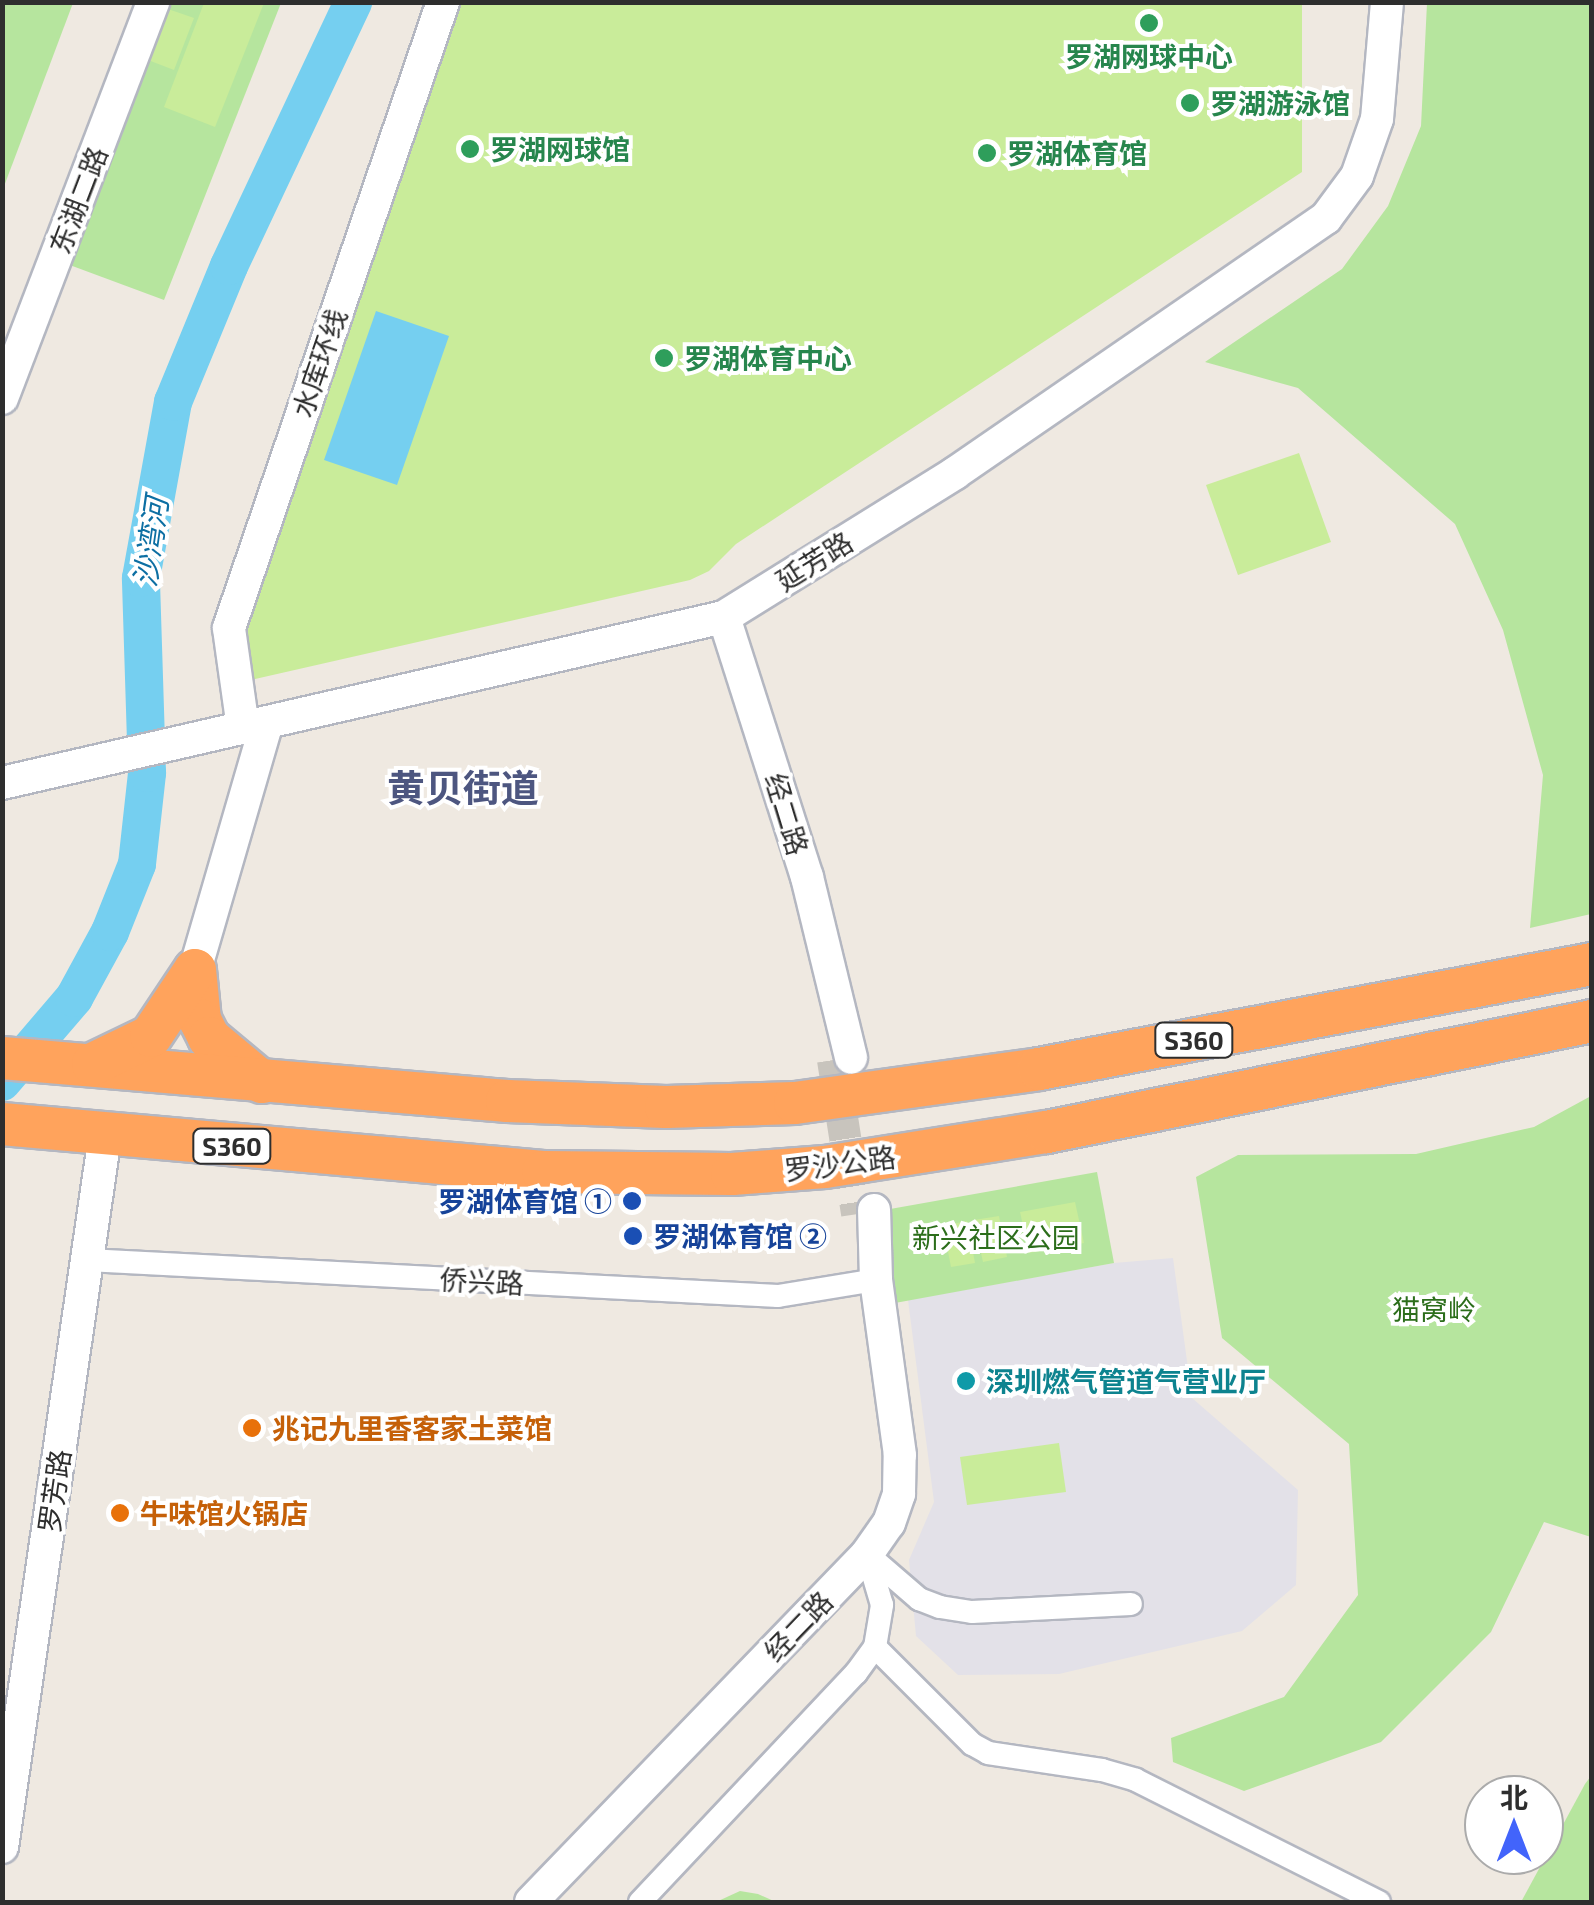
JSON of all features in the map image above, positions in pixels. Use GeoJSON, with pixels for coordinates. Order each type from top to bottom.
{"type":"FeatureCollection","features":[{"type":"Feature","properties":{"kind":"highway","name":"S360"},"geometry":{"type":"LineString","coordinates":[[2,1058],[507,1101],[666,1107],[795,1103],[1039,1068],[1592,964]]}},
{"type":"Feature","properties":{"kind":"highway"},"geometry":{"type":"LineString","coordinates":[[89,1066],[151,1036],[195,970]]}},
{"type":"Feature","properties":{"kind":"highway"},"geometry":{"type":"LineString","coordinates":[[195,970],[200,1020],[209,1038],[263,1082]]}},
{"type":"Feature","properties":{"kind":"highway","name":"罗沙公路"},"geometry":{"type":"LineString","coordinates":[[91,1134],[579,1173],[732,1174],[825,1168],[1048,1132],[1592,1021]]}},
{"type":"Feature","properties":{"kind":"highway","name":"S360"},"geometry":{"type":"LineString","coordinates":[[2,1124],[91,1134]]}},
{"type":"Feature","properties":{"kind":"street","name":"东湖二路"},"geometry":{"type":"LineString","coordinates":[[2,398],[153,2]]}},
{"type":"Feature","properties":{"kind":"street","name":"水库环线"},"geometry":{"type":"LineString","coordinates":[[241,728],[228,628],[443,2]]}},
{"type":"Feature","properties":{"kind":"street","name":"延芳路"},"geometry":{"type":"LineString","coordinates":[[2,783],[724,618],[954,474],[1326,218],[1357,176],[1378,119],[1387,2]]}},
{"type":"Feature","properties":{"kind":"street","name":"经二路"},"geometry":{"type":"LineString","coordinates":[[724,618],[807,878],[838,1014],[842,1059]]}},
{"type":"Feature","properties":{"kind":"street"},"geometry":{"type":"LineString","coordinates":[[195,970],[241,728]]}},
{"type":"Feature","properties":{"kind":"street","name":"罗芳路"},"geometry":{"type":"LineString","coordinates":[[2,1847],[87,1260],[91,1134]]}},
{"type":"Feature","properties":{"kind":"street","name":"经二路"},"geometry":{"type":"LineString","coordinates":[[531,1902],[867,1554],[889,1524],[900,1474],[866,1212]]}},
{"type":"Feature","properties":{"kind":"street","name":"侨兴路"},"geometry":{"type":"LineString","coordinates":[[87,1260],[778,1296],[876,1280]]}},
{"type":"Feature","properties":{"kind":"street"},"geometry":{"type":"LineString","coordinates":[[867,1554],[918,1599],[940,1607],[972,1612],[1131,1604]]}},
{"type":"Feature","properties":{"kind":"street"},"geometry":{"type":"LineString","coordinates":[[640,1902],[876,1647],[882,1605],[867,1554]]}},
{"type":"Feature","properties":{"kind":"street"},"geometry":{"type":"LineString","coordinates":[[876,1647],[972,1744],[988,1753],[1102,1770],[1136,1780],[1380,1902]]}},
{"type":"Feature","properties":{"kind":"shaded area"},"geometry":{"type":"Polygon","coordinates":[[[1173,1258],[1192,1398],[1298,1490],[1296,1585],[1242,1631],[1059,1674],[958,1675],[916,1636],[909,1560],[934,1502],[908,1300],[1114,1263],[1173,1258]]]}},
{"type":"Feature","properties":{"kind":"green space"},"geometry":{"type":"Polygon","coordinates":[[[2,3],[73,3],[3,189],[2,3]]]}},
{"type":"Feature","properties":{"kind":"green space"},"geometry":{"type":"Polygon","coordinates":[[[165,3],[281,3],[164,300],[67,264],[165,3]]]}},
{"type":"Feature","properties":{"kind":"green space"},"geometry":{"type":"Polygon","coordinates":[[[204,3],[264,3],[215,127],[164,107],[204,3]]]}},
{"type":"Feature","properties":{"kind":"green space","name":"罗湖体育中心"},"geometry":{"type":"Polygon","coordinates":[[[429,3],[1302,3],[1302,172],[736,544],[709,571],[690,580],[229,685],[429,3]]]}},
{"type":"Feature","properties":{"kind":"green space"},"geometry":{"type":"Polygon","coordinates":[[[1427,3],[1591,3],[1591,914],[1530,928],[1543,775],[1503,630],[1455,524],[1298,388],[1205,362],[1342,269],[1388,206],[1421,126],[1427,3]]]}},
{"type":"Feature","properties":{"kind":"green space"},"geometry":{"type":"Polygon","coordinates":[[[168,9],[194,18],[174,70],[148,60],[168,9]]]}},
{"type":"Feature","properties":{"kind":"green space"},"geometry":{"type":"Polygon","coordinates":[[[1299,453],[1331,542],[1238,575],[1206,485],[1299,453]]]}},
{"type":"Feature","properties":{"kind":"green space","name":"猫窝岭"},"geometry":{"type":"Polygon","coordinates":[[[1591,1096],[1591,1537],[1544,1522],[1491,1632],[1381,1742],[1244,1791],[1173,1762],[1171,1738],[1284,1697],[1358,1595],[1349,1444],[1222,1338],[1196,1177],[1238,1155],[1416,1154],[1534,1127],[1591,1096]]]}},
{"type":"Feature","properties":{"kind":"green space","name":"新兴社区公园"},"geometry":{"type":"Polygon","coordinates":[[[1097,1172],[1114,1263],[895,1303],[879,1211],[1097,1172]]]}},
{"type":"Feature","properties":{"kind":"green space"},"geometry":{"type":"Polygon","coordinates":[[[1075,1202],[1084,1243],[1029,1253],[1020,1212],[1075,1202]]]}},
{"type":"Feature","properties":{"kind":"green space"},"geometry":{"type":"Polygon","coordinates":[[[999,1216],[1007,1257],[983,1262],[974,1220],[999,1216]]]}},
{"type":"Feature","properties":{"kind":"green space"},"geometry":{"type":"Polygon","coordinates":[[[967,1221],[975,1263],[951,1267],[943,1226],[967,1221]]]}},
{"type":"Feature","properties":{"kind":"green space"},"geometry":{"type":"Polygon","coordinates":[[[1059,1443],[1066,1492],[967,1505],[960,1457],[1059,1443]]]}},
{"type":"Feature","properties":{"kind":"green space"},"geometry":{"type":"Polygon","coordinates":[[[1591,1776],[1591,1902],[1521,1902],[1536,1875],[1564,1875],[1564,1823],[1591,1776]]]}},
{"type":"Feature","properties":{"kind":"green space"},"geometry":{"type":"Polygon","coordinates":[[[740,1891],[758,1894],[776,1902],[716,1902],[740,1891]]]}},
{"type":"Feature","properties":{"kind":"water"},"geometry":{"type":"Polygon","coordinates":[[[376,311],[449,336],[397,485],[324,460],[376,311]]]}},
{"type":"Feature","properties":{"kind":"waterway","name":"沙湾河"},"geometry":{"type":"LineString","coordinates":[[2,1082],[74,998],[110,932],[137,864],[147,773],[141,578],[173,402],[229,266],[353,2]]}},
{"type":"Feature","properties":{"kind":"tunnel"},"geometry":{"type":"LineString","coordinates":[[833,1060],[857,1214]]}},
{"type":"Feature","properties":{"kind":"place","name":"罗湖网球中心"},"geometry":{"type":"Point","coordinates":[1149,23]}},
{"type":"Feature","properties":{"kind":"place","name":"罗湖游泳馆"},"geometry":{"type":"Point","coordinates":[1190,103]}},
{"type":"Feature","properties":{"kind":"place","name":"罗湖网球馆"},"geometry":{"type":"Point","coordinates":[470,149]}},
{"type":"Feature","properties":{"kind":"place","name":"罗湖体育馆"},"geometry":{"type":"Point","coordinates":[987,153]}},
{"type":"Feature","properties":{"kind":"place","name":"罗湖体育中心"},"geometry":{"type":"Point","coordinates":[664,358]}},
{"type":"Feature","properties":{"kind":"place","name":"罗湖体育馆 ①"},"geometry":{"type":"Point","coordinates":[632,1201]}},
{"type":"Feature","properties":{"kind":"place","name":"罗湖体育馆 ②"},"geometry":{"type":"Point","coordinates":[633,1236]}},
{"type":"Feature","properties":{"kind":"place","name":"深圳燃气管道气营业厅"},"geometry":{"type":"Point","coordinates":[966,1381]}},
{"type":"Feature","properties":{"kind":"place","name":"兆记九里香客家土菜馆"},"geometry":{"type":"Point","coordinates":[252,1428]}},
{"type":"Feature","properties":{"kind":"place","name":"牛味馆火锅店"},"geometry":{"type":"Point","coordinates":[120,1513]}},
{"type":"Feature","properties":{"kind":"district","name":"黄贝街道"},"geometry":{"type":"Point","coordinates":[463,788]}}]}
